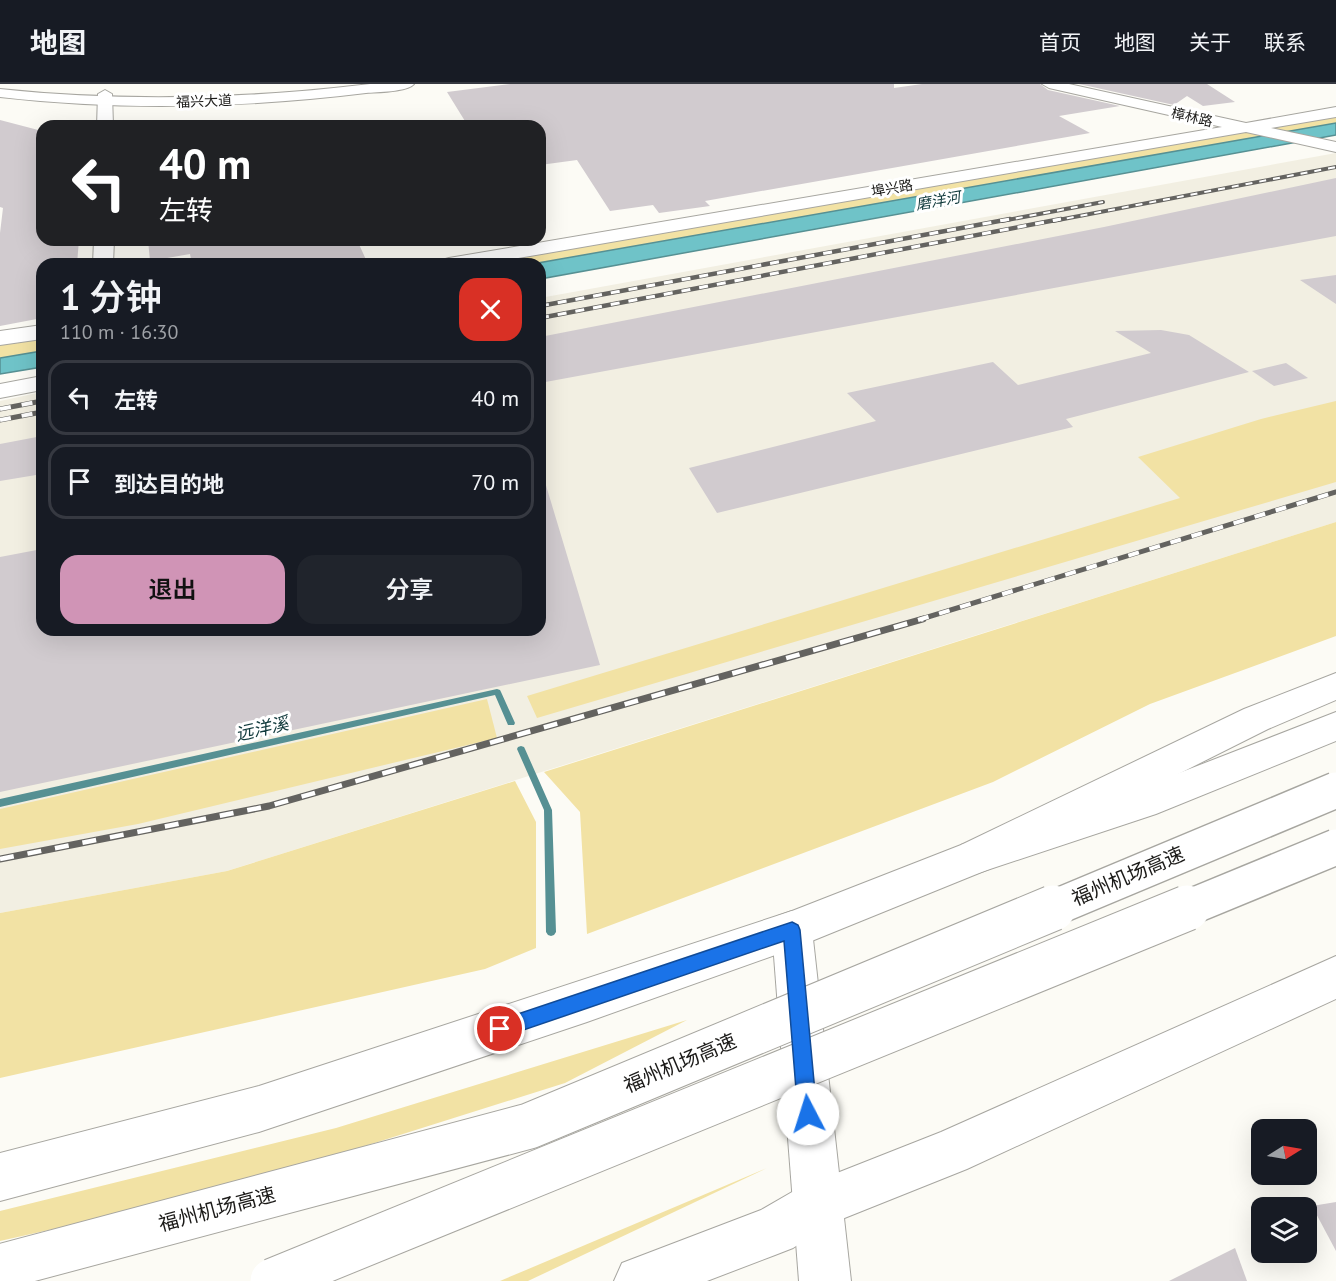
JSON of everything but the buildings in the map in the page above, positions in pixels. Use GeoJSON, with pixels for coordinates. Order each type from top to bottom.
{"type":"FeatureCollection","features":[{"type":"Feature","properties":{"kind":"main road","name":"福兴大道"},"geometry":{"type":"LineString","coordinates":[[9,84],[105,98],[229,94],[350,84]]}},
{"type":"Feature","properties":{"kind":"main road","name":"福兴大道"},"geometry":{"type":"LineString","coordinates":[[0,93],[105,98],[235,100],[323,94],[407,84]]}},
{"type":"Feature","properties":{"kind":"main road","name":"樟林路"},"geometry":{"type":"LineString","coordinates":[[1049,84],[1336,147]]}},
{"type":"Feature","properties":{"kind":"main road"},"geometry":{"type":"LineString","coordinates":[[105,98],[105,120]]}},
{"type":"Feature","properties":{"kind":"main road","name":"埠兴路"},"geometry":{"type":"LineString","coordinates":[[483,258],[1336,112]]}},
{"type":"Feature","properties":{"kind":"main road"},"geometry":{"type":"LineString","coordinates":[[0,338],[36,333]]}},
{"type":"Feature","properties":{"kind":"main road"},"geometry":{"type":"LineString","coordinates":[[0,391],[36,384]]}},
{"type":"Feature","properties":{"kind":"main road"},"geometry":{"type":"LineString","coordinates":[[975,857],[1256,720],[1336,686]]}},
{"type":"Feature","properties":{"kind":"main road"},"geometry":{"type":"LineString","coordinates":[[0,1177],[260,1108],[587,1001],[792,930],[975,857],[1143,803],[1336,726]]}},
{"type":"Feature","properties":{"kind":"main road","name":"福州机场高速"},"geometry":{"type":"LineString","coordinates":[[0,1267],[529,1126],[1336,790]]}},
{"type":"Feature","properties":{"kind":"main road"},"geometry":{"type":"LineString","coordinates":[[273,1281],[1336,847]]}},
{"type":"Feature","properties":{"kind":"main road"},"geometry":{"type":"LineString","coordinates":[[792,930],[816,1205],[825,1281]]}},
{"type":"Feature","properties":{"kind":"main road"},"geometry":{"type":"LineString","coordinates":[[640,1281],[775,1230],[816,1205],[950,1152],[1332,987]]}},
{"type":"Feature","properties":{"kind":"shaded area"},"geometry":{"type":"Polygon","coordinates":[[[1336,113],[1336,123],[546,262],[546,258],[494,258],[1336,113]]]}},
{"type":"Feature","properties":{"kind":"shaded area"},"geometry":{"type":"Polygon","coordinates":[[[1336,153],[1336,522],[227,871],[0,913],[0,401],[36,393],[36,636],[546,636],[546,297],[1336,153]]]}},
{"type":"Feature","properties":{"kind":"shaded area"},"geometry":{"type":"Polygon","coordinates":[[[36,335],[36,352],[0,358],[0,341],[36,335]]]}},
{"type":"Feature","properties":{"kind":"shaded area"},"geometry":{"type":"Polygon","coordinates":[[[1336,401],[1336,482],[537,718],[527,696],[1180,498],[1138,457],[1261,419],[1336,401]]]}},
{"type":"Feature","properties":{"kind":"shaded area"},"geometry":{"type":"Polygon","coordinates":[[[1336,522],[1336,636],[1150,704],[993,782],[587,934],[580,812],[544,772],[1336,522]]]}},
{"type":"Feature","properties":{"kind":"shaded area"},"geometry":{"type":"Polygon","coordinates":[[[487,699],[497,738],[138,824],[0,849],[0,809],[487,699]]]}},
{"type":"Feature","properties":{"kind":"shaded area"},"geometry":{"type":"Polygon","coordinates":[[[515,781],[536,822],[536,948],[485,969],[0,1078],[0,913],[227,871],[515,781]]]}},
{"type":"Feature","properties":{"kind":"shaded area"},"geometry":{"type":"Polygon","coordinates":[[[687,1020],[565,1083],[222,1191],[0,1241],[0,1211],[336,1128],[687,1020]]]}},
{"type":"Feature","properties":{"kind":"shaded area"},"geometry":{"type":"Polygon","coordinates":[[[767,1168],[528,1281],[500,1281],[767,1168]]]}},
{"type":"Feature","properties":{"kind":"water","name":"磨洋河"},"geometry":{"type":"Polygon","coordinates":[[[1336,123],[1336,135],[546,278],[546,262],[1336,123]]]}},
{"type":"Feature","properties":{"kind":"water"},"geometry":{"type":"Polygon","coordinates":[[[36,352],[36,368],[0,374],[0,358],[36,352]]]}},
{"type":"Feature","properties":{"kind":"waterway","name":"远洋溪"},"geometry":{"type":"LineString","coordinates":[[0,803],[497,692],[511,723]]}},
{"type":"Feature","properties":{"kind":"waterway","name":"远洋溪"},"geometry":{"type":"LineString","coordinates":[[521,749],[548,810],[551,932]]}},
{"type":"Feature","properties":{"kind":"railway"},"geometry":{"type":"LineString","coordinates":[[1053,221],[1336,167]]}},
{"type":"Feature","properties":{"kind":"railway"},"geometry":{"type":"LineString","coordinates":[[1002,221],[1103,202]]}},
{"type":"Feature","properties":{"kind":"railway"},"geometry":{"type":"LineString","coordinates":[[546,305],[1010,219]]}},
{"type":"Feature","properties":{"kind":"railway"},"geometry":{"type":"LineString","coordinates":[[546,317],[1061,219]]}},
{"type":"Feature","properties":{"kind":"railway"},"geometry":{"type":"LineString","coordinates":[[0,409],[36,402]]}},
{"type":"Feature","properties":{"kind":"railway"},"geometry":{"type":"LineString","coordinates":[[0,420],[36,413]]}},
{"type":"Feature","properties":{"kind":"railway"},"geometry":{"type":"LineString","coordinates":[[918,620],[1336,492]]}},
{"type":"Feature","properties":{"kind":"railway"},"geometry":{"type":"LineString","coordinates":[[0,859],[269,806],[923,619]]}},
{"type":"Feature","properties":{"kind":"route"},"geometry":{"type":"LineString","coordinates":[[500,1029],[792,930],[808,1114]]}}]}
